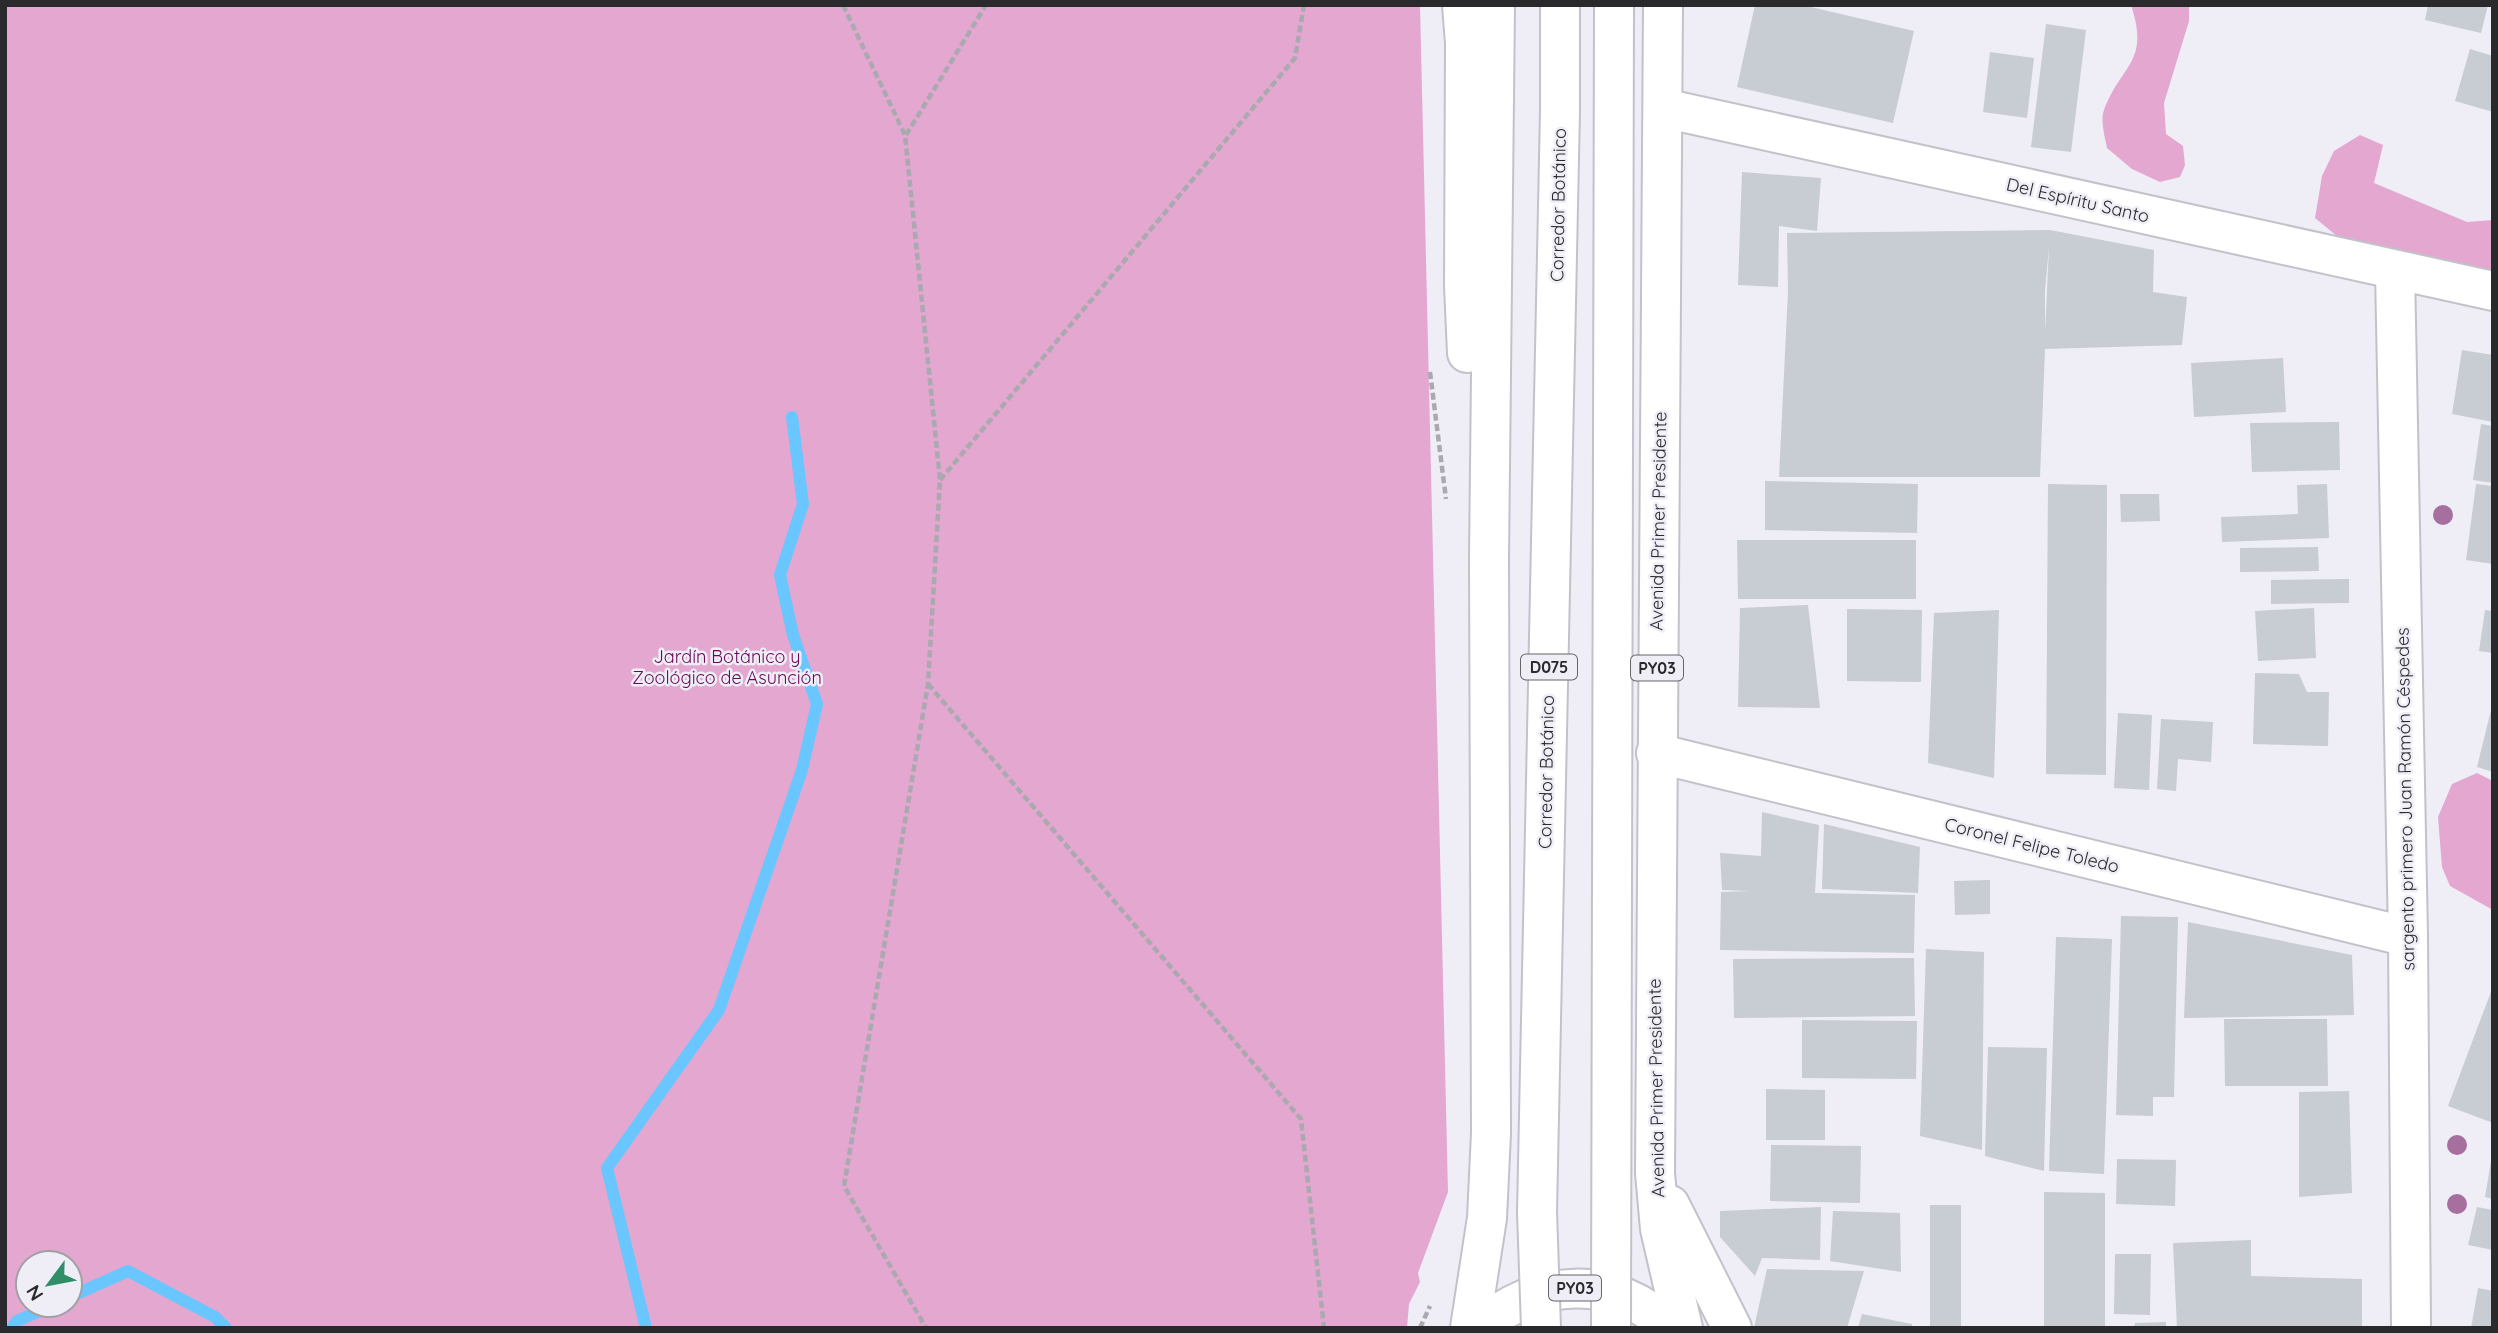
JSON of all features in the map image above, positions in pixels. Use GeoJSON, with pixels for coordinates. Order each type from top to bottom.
{"type":"FeatureCollection","features":[{"type":"Feature","properties":{"kind":"main road"},"geometry":{"type":"LineString","coordinates":[[1462,5],[1465,43],[1464,286],[1467,352],[1489,559]]}},
{"type":"Feature","properties":{"kind":"main road"},"geometry":{"type":"LineString","coordinates":[[1470,1328],[1487,1218],[1491,1133],[1489,559],[1495,5]]}},
{"type":"Feature","properties":{"kind":"main road","name":"Corredor Botánico"},"geometry":{"type":"LineString","coordinates":[[1541,1328],[1537,1212],[1560,125],[1560,5]]}},
{"type":"Feature","properties":{"kind":"main road"},"geometry":{"type":"LineString","coordinates":[[1611,1328],[1614,5]]}},
{"type":"Feature","properties":{"kind":"main road","name":"Avenida Primer Presidente"},"geometry":{"type":"LineString","coordinates":[[1663,5],[1654,1173],[1660,1229],[1682,1328]]}},
{"type":"Feature","properties":{"kind":"main road","name":"Del Espíritu Santo"},"geometry":{"type":"LineString","coordinates":[[1663,108],[2493,291]]}},
{"type":"Feature","properties":{"kind":"main road","name":"sargento primero Juan Ramón Céspedes"},"geometry":{"type":"LineString","coordinates":[[2395,271],[2408,937],[2411,1328]]}},
{"type":"Feature","properties":{"kind":"main road","name":"Coronel Felipe Toledo"},"geometry":{"type":"LineString","coordinates":[[1656,753],[2408,937]]}},
{"type":"Feature","properties":{"kind":"main road"},"geometry":{"type":"LineString","coordinates":[[1654,1173],[1732,1328]]}},
{"type":"Feature","properties":{"kind":"main road","name":"PY03"},"geometry":{"type":"LineString","coordinates":[[1481,1328],[1498,1311],[1537,1293],[1579,1288],[1620,1296],[1658,1316],[1669,1328]]}},
{"type":"Feature","properties":{"kind":"path"},"geometry":{"type":"LineString","coordinates":[[843,5],[905,135],[940,480],[928,684],[844,1186],[926,1328]]}},
{"type":"Feature","properties":{"kind":"path"},"geometry":{"type":"LineString","coordinates":[[905,135],[986,5]]}},
{"type":"Feature","properties":{"kind":"path"},"geometry":{"type":"LineString","coordinates":[[940,480],[1295,58],[1304,5]]}},
{"type":"Feature","properties":{"kind":"path"},"geometry":{"type":"LineString","coordinates":[[1428,362],[1447,510]]}},
{"type":"Feature","properties":{"kind":"path"},"geometry":{"type":"LineString","coordinates":[[928,684],[1301,1119],[1324,1328]]}},
{"type":"Feature","properties":{"kind":"path"},"geometry":{"type":"LineString","coordinates":[[1420,1328],[1431,1303]]}},
{"type":"Feature","properties":{"kind":"green space","name":"Jardín Botánico y Zoológico de Asunción"},"geometry":{"type":"Polygon","coordinates":[[[5,5],[1420,5],[1448,1192],[1418,1273],[1420,1282],[1409,1304],[1407,1328],[5,1328],[5,5]]]}},
{"type":"Feature","properties":{"kind":"green space"},"geometry":{"type":"Polygon","coordinates":[[[2131,5],[2189,5],[2189,21],[2164,103],[2166,134],[2183,146],[2185,165],[2180,177],[2160,182],[2132,169],[2107,148],[2103,129],[2104,110],[2136,51],[2136,24],[2131,5]]]}},
{"type":"Feature","properties":{"kind":"green space"},"geometry":{"type":"Polygon","coordinates":[[[2360,135],[2383,145],[2374,183],[2467,222],[2493,220],[2493,280],[2337,236],[2315,218],[2322,176],[2334,151],[2360,135]]]}},
{"type":"Feature","properties":{"kind":"green space"},"geometry":{"type":"Polygon","coordinates":[[[2477,773],[2493,781],[2493,910],[2450,886],[2442,867],[2438,817],[2452,784],[2477,773]]]}},
{"type":"Feature","properties":{"kind":"building"},"geometry":{"type":"Polygon","coordinates":[[[1755,5],[1802,5],[1914,31],[1893,123],[1737,87],[1755,5]]]}},
{"type":"Feature","properties":{"kind":"building"},"geometry":{"type":"Polygon","coordinates":[[[2428,5],[2488,5],[2481,33],[2425,20],[2428,5]]]}},
{"type":"Feature","properties":{"kind":"building"},"geometry":{"type":"Polygon","coordinates":[[[2046,24],[2086,30],[2071,152],[2031,147],[2046,24]]]}},
{"type":"Feature","properties":{"kind":"building"},"geometry":{"type":"Polygon","coordinates":[[[2470,49],[2493,56],[2493,112],[2455,101],[2470,49]]]}},
{"type":"Feature","properties":{"kind":"building"},"geometry":{"type":"Polygon","coordinates":[[[1990,52],[2034,58],[2027,118],[1983,112],[1990,52]]]}},
{"type":"Feature","properties":{"kind":"building"},"geometry":{"type":"Polygon","coordinates":[[[1742,172],[1821,178],[1817,231],[1779,226],[1778,287],[1738,285],[1742,172]]]}},
{"type":"Feature","properties":{"kind":"building"},"geometry":{"type":"Polygon","coordinates":[[[2050,230],[2154,250],[2153,292],[2187,297],[2182,345],[2045,349],[2040,477],[1779,477],[1788,291],[1787,233],[2050,230]],[[2049,247],[2045,291],[2045,333],[2049,247]]]}},
{"type":"Feature","properties":{"kind":"building"},"geometry":{"type":"Polygon","coordinates":[[[2462,350],[2493,355],[2493,422],[2452,414],[2462,350]]]}},
{"type":"Feature","properties":{"kind":"building"},"geometry":{"type":"Polygon","coordinates":[[[2283,358],[2286,412],[2194,417],[2191,363],[2283,358]]]}},
{"type":"Feature","properties":{"kind":"building"},"geometry":{"type":"Polygon","coordinates":[[[2339,422],[2340,470],[2252,472],[2250,423],[2339,422]]]}},
{"type":"Feature","properties":{"kind":"building"},"geometry":{"type":"Polygon","coordinates":[[[2481,424],[2493,426],[2493,483],[2473,480],[2481,424]]]}},
{"type":"Feature","properties":{"kind":"building"},"geometry":{"type":"Polygon","coordinates":[[[1765,481],[1918,484],[1917,533],[1765,530],[1765,481]]]}},
{"type":"Feature","properties":{"kind":"building"},"geometry":{"type":"Polygon","coordinates":[[[2048,484],[2107,485],[2106,775],[2046,774],[2048,484]]]}},
{"type":"Feature","properties":{"kind":"building"},"geometry":{"type":"Polygon","coordinates":[[[2327,484],[2329,538],[2222,542],[2221,517],[2298,514],[2297,485],[2327,484]]]}},
{"type":"Feature","properties":{"kind":"building"},"geometry":{"type":"Polygon","coordinates":[[[2476,484],[2493,486],[2493,564],[2466,560],[2476,484]]]}},
{"type":"Feature","properties":{"kind":"building"},"geometry":{"type":"Polygon","coordinates":[[[2120,494],[2159,494],[2160,521],[2121,522],[2120,494]]]}},
{"type":"Feature","properties":{"kind":"building"},"geometry":{"type":"Polygon","coordinates":[[[1737,540],[1916,540],[1916,599],[1738,599],[1737,540]]]}},
{"type":"Feature","properties":{"kind":"building"},"geometry":{"type":"Polygon","coordinates":[[[2318,547],[2319,571],[2240,572],[2240,548],[2318,547]]]}},
{"type":"Feature","properties":{"kind":"building"},"geometry":{"type":"Polygon","coordinates":[[[2349,579],[2349,603],[2271,604],[2271,580],[2349,579]]]}},
{"type":"Feature","properties":{"kind":"building"},"geometry":{"type":"Polygon","coordinates":[[[1808,605],[1820,708],[1738,707],[1740,608],[1808,605]]]}},
{"type":"Feature","properties":{"kind":"building"},"geometry":{"type":"Polygon","coordinates":[[[2314,608],[2316,658],[2258,661],[2255,611],[2314,608]]]}},
{"type":"Feature","properties":{"kind":"building"},"geometry":{"type":"Polygon","coordinates":[[[1847,609],[1922,610],[1921,682],[1847,681],[1847,609]]]}},
{"type":"Feature","properties":{"kind":"building"},"geometry":{"type":"Polygon","coordinates":[[[1999,610],[1994,778],[1928,763],[1934,613],[1999,610]]]}},
{"type":"Feature","properties":{"kind":"building"},"geometry":{"type":"Polygon","coordinates":[[[2485,610],[2493,611],[2493,653],[2479,651],[2485,610]]]}},
{"type":"Feature","properties":{"kind":"building"},"geometry":{"type":"Polygon","coordinates":[[[2255,673],[2299,674],[2307,692],[2329,692],[2328,746],[2253,744],[2255,673]]]}},
{"type":"Feature","properties":{"kind":"building"},"geometry":{"type":"Polygon","coordinates":[[[2493,706],[2493,772],[2477,767],[2493,706]]]}},
{"type":"Feature","properties":{"kind":"building"},"geometry":{"type":"Polygon","coordinates":[[[2118,713],[2152,715],[2149,790],[2114,788],[2118,713]]]}},
{"type":"Feature","properties":{"kind":"building"},"geometry":{"type":"Polygon","coordinates":[[[2161,719],[2213,722],[2211,762],[2178,759],[2176,791],[2157,789],[2161,719]]]}},
{"type":"Feature","properties":{"kind":"building"},"geometry":{"type":"Polygon","coordinates":[[[1762,812],[1819,825],[1815,893],[1915,895],[1914,953],[1720,950],[1721,892],[1750,891],[1722,890],[1720,853],[1761,856],[1762,812]]]}},
{"type":"Feature","properties":{"kind":"building"},"geometry":{"type":"Polygon","coordinates":[[[1824,824],[1920,847],[1918,893],[1822,889],[1824,824]]]}},
{"type":"Feature","properties":{"kind":"building"},"geometry":{"type":"Polygon","coordinates":[[[1990,880],[1990,914],[1955,915],[1954,881],[1990,880]]]}},
{"type":"Feature","properties":{"kind":"building"},"geometry":{"type":"Polygon","coordinates":[[[2121,916],[2178,917],[2174,1097],[2153,1097],[2153,1116],[2116,1115],[2121,916]]]}},
{"type":"Feature","properties":{"kind":"building"},"geometry":{"type":"Polygon","coordinates":[[[2188,922],[2352,955],[2354,1015],[2184,1018],[2188,922]]]}},
{"type":"Feature","properties":{"kind":"building"},"geometry":{"type":"Polygon","coordinates":[[[2056,937],[2112,939],[2104,1174],[2049,1171],[2056,937]]]}},
{"type":"Feature","properties":{"kind":"building"},"geometry":{"type":"Polygon","coordinates":[[[1926,949],[1984,952],[1982,1150],[1920,1136],[1926,949]]]}},
{"type":"Feature","properties":{"kind":"building"},"geometry":{"type":"Polygon","coordinates":[[[1914,958],[1915,1016],[1734,1018],[1733,959],[1914,958]]]}},
{"type":"Feature","properties":{"kind":"building"},"geometry":{"type":"Polygon","coordinates":[[[2493,989],[2493,1123],[2448,1106],[2493,989]]]}},
{"type":"Feature","properties":{"kind":"building"},"geometry":{"type":"Polygon","coordinates":[[[2224,1019],[2327,1019],[2328,1086],[2225,1086],[2224,1019]]]}},
{"type":"Feature","properties":{"kind":"building"},"geometry":{"type":"Polygon","coordinates":[[[1802,1020],[1917,1021],[1916,1079],[1802,1078],[1802,1020]]]}},
{"type":"Feature","properties":{"kind":"building"},"geometry":{"type":"Polygon","coordinates":[[[1988,1047],[2047,1048],[2044,1171],[1985,1156],[1988,1047]]]}},
{"type":"Feature","properties":{"kind":"building"},"geometry":{"type":"Polygon","coordinates":[[[1766,1089],[1825,1090],[1825,1140],[1766,1140],[1766,1089]]]}},
{"type":"Feature","properties":{"kind":"building"},"geometry":{"type":"Polygon","coordinates":[[[2349,1091],[2352,1193],[2299,1197],[2299,1092],[2349,1091]]]}},
{"type":"Feature","properties":{"kind":"building"},"geometry":{"type":"Polygon","coordinates":[[[1771,1145],[1861,1146],[1860,1203],[1770,1201],[1771,1145]]]}},
{"type":"Feature","properties":{"kind":"building"},"geometry":{"type":"Polygon","coordinates":[[[2117,1159],[2176,1160],[2175,1206],[2116,1204],[2117,1159]]]}},
{"type":"Feature","properties":{"kind":"building"},"geometry":{"type":"Polygon","coordinates":[[[2493,1161],[2493,1199],[2485,1197],[2493,1161]]]}},
{"type":"Feature","properties":{"kind":"building"},"geometry":{"type":"Polygon","coordinates":[[[2044,1192],[2105,1193],[2105,1328],[2044,1328],[2044,1192]]]}},
{"type":"Feature","properties":{"kind":"building"},"geometry":{"type":"Polygon","coordinates":[[[1930,1205],[1961,1205],[1961,1328],[1930,1328],[1930,1205]]]}},
{"type":"Feature","properties":{"kind":"building"},"geometry":{"type":"Polygon","coordinates":[[[1821,1207],[1820,1260],[1762,1258],[1755,1276],[1720,1237],[1720,1211],[1821,1207]]]}},
{"type":"Feature","properties":{"kind":"building"},"geometry":{"type":"Polygon","coordinates":[[[2477,1207],[2493,1210],[2493,1250],[2468,1245],[2477,1207]]]}},
{"type":"Feature","properties":{"kind":"building"},"geometry":{"type":"Polygon","coordinates":[[[1833,1211],[1900,1213],[1901,1272],[1830,1261],[1833,1211]]]}},
{"type":"Feature","properties":{"kind":"building"},"geometry":{"type":"Polygon","coordinates":[[[2251,1240],[2251,1276],[2362,1279],[2362,1328],[2177,1328],[2173,1243],[2251,1240]]]}},
{"type":"Feature","properties":{"kind":"building"},"geometry":{"type":"Polygon","coordinates":[[[2115,1254],[2151,1254],[2150,1315],[2114,1314],[2115,1254]]]}},
{"type":"Feature","properties":{"kind":"building"},"geometry":{"type":"Polygon","coordinates":[[[1767,1269],[1864,1271],[1847,1328],[1754,1328],[1767,1269]]]}},
{"type":"Feature","properties":{"kind":"building"},"geometry":{"type":"Polygon","coordinates":[[[2478,1288],[2493,1291],[2493,1328],[2471,1328],[2478,1288]]]}},
{"type":"Feature","properties":{"kind":"building"},"geometry":{"type":"Polygon","coordinates":[[[1862,1314],[1912,1324],[1912,1328],[1858,1328],[1862,1314]]]}},
{"type":"Feature","properties":{"kind":"building"},"geometry":{"type":"Polygon","coordinates":[[[2166,1322],[2166,1328],[2134,1328],[2135,1323],[2166,1322]]]}},
{"type":"Feature","properties":{"kind":"waterway"},"geometry":{"type":"LineString","coordinates":[[646,1328],[607,1168],[719,1010],[802,770],[817,704],[793,635],[780,575],[803,504],[792,417]]}},
{"type":"Feature","properties":{"kind":"waterway"},"geometry":{"type":"LineString","coordinates":[[84,1291],[128,1271],[215,1317],[226,1328]]}},
{"type":"Feature","properties":{"kind":"waterway"},"geometry":{"type":"LineString","coordinates":[[12,1328],[22,1319]]}}]}
